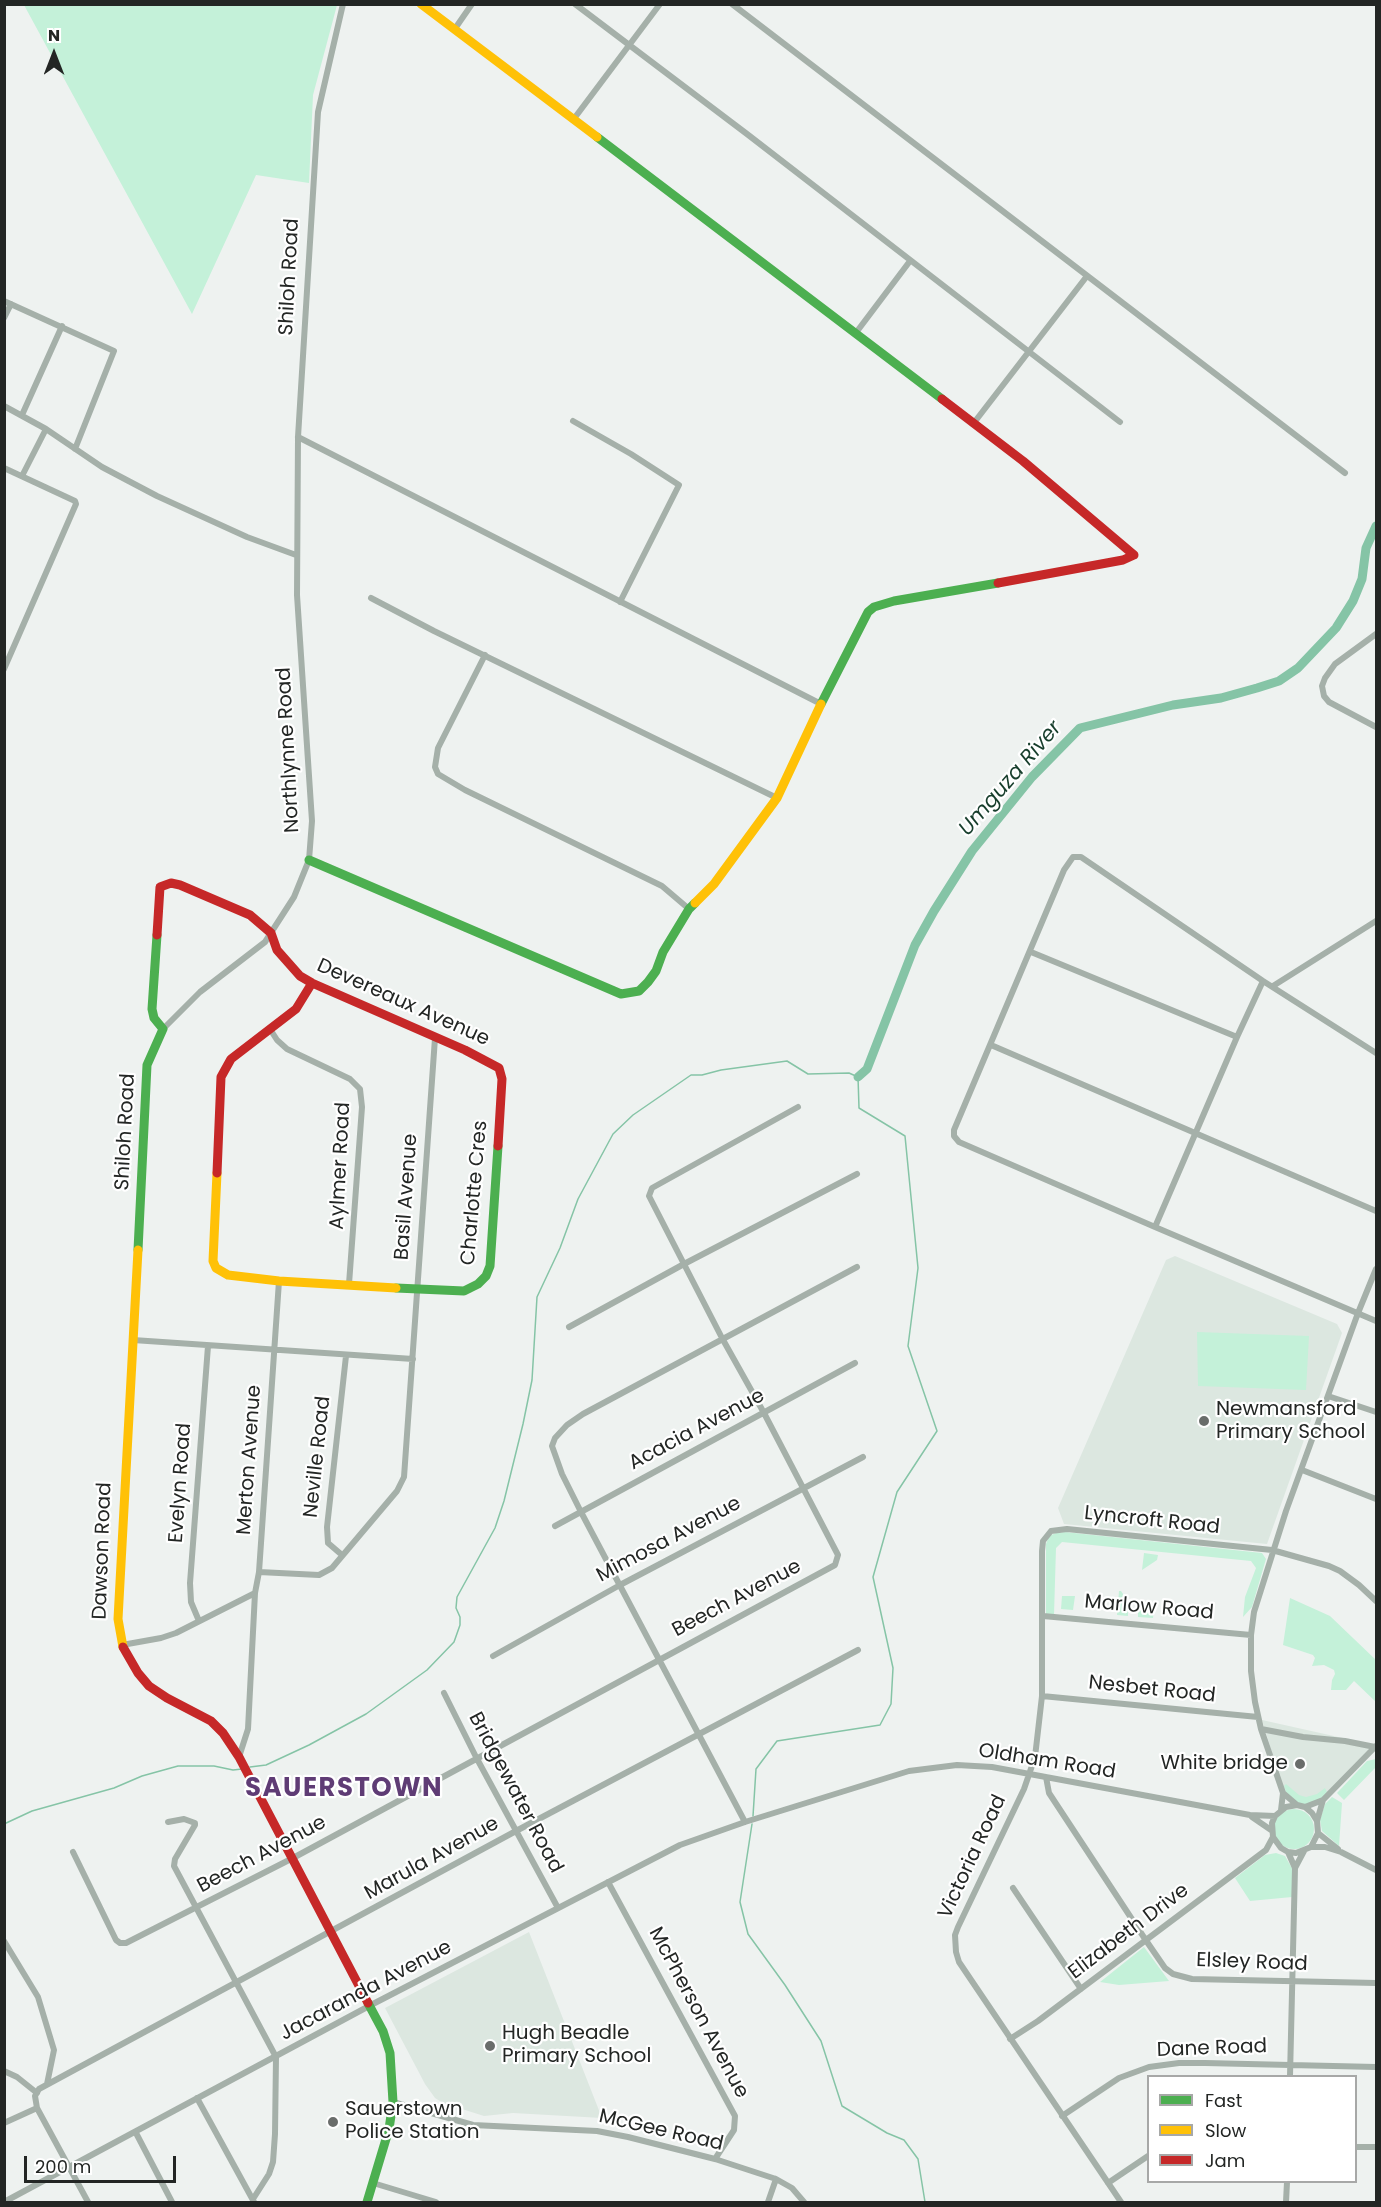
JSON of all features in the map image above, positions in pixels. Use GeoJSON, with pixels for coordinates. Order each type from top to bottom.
{"type":"FeatureCollection","features":[{"type":"Feature","properties":{"kind":"street","name":"Shiloh Road"},"geometry":{"type":"LineString","coordinates":[[296,555],[298,437],[318,112],[343,4]]}},
{"type":"Feature","properties":{"kind":"street"},"geometry":{"type":"LineString","coordinates":[[309,860],[621,994],[639,991],[648,982],[689,909],[714,884],[777,798],[868,612],[874,607],[905,599],[1087,567],[1123,560],[1134,555],[1023,461],[421,4]]}},
{"type":"Feature","properties":{"kind":"street"},"geometry":{"type":"LineString","coordinates":[[454,30],[472,4]]}},
{"type":"Feature","properties":{"kind":"street"},"geometry":{"type":"LineString","coordinates":[[575,4],[1031,351],[1120,422]]}},
{"type":"Feature","properties":{"kind":"street"},"geometry":{"type":"LineString","coordinates":[[573,120],[660,4]]}},
{"type":"Feature","properties":{"kind":"street"},"geometry":{"type":"LineString","coordinates":[[732,4],[1344,473]]}},
{"type":"Feature","properties":{"kind":"street"},"geometry":{"type":"LineString","coordinates":[[855,334],[910,261]]}},
{"type":"Feature","properties":{"kind":"street"},"geometry":{"type":"LineString","coordinates":[[973,424],[1087,276]]}},
{"type":"Feature","properties":{"kind":"street"},"geometry":{"type":"LineString","coordinates":[[4,318],[8,302],[114,351],[75,449]]}},
{"type":"Feature","properties":{"kind":"street"},"geometry":{"type":"LineString","coordinates":[[22,415],[62,326]]}},
{"type":"Feature","properties":{"kind":"street"},"geometry":{"type":"LineString","coordinates":[[4,406],[46,429],[102,467],[157,496],[247,537],[296,555]]}},
{"type":"Feature","properties":{"kind":"street"},"geometry":{"type":"LineString","coordinates":[[573,422],[631,454],[679,485],[620,602]]}},
{"type":"Feature","properties":{"kind":"street"},"geometry":{"type":"LineString","coordinates":[[22,476],[46,429]]}},
{"type":"Feature","properties":{"kind":"street"},"geometry":{"type":"LineString","coordinates":[[298,437],[821,704]]}},
{"type":"Feature","properties":{"kind":"street"},"geometry":{"type":"LineString","coordinates":[[4,468],[75,501],[76,507],[5,668]]}},
{"type":"Feature","properties":{"kind":"street","name":"Northlynne Road"},"geometry":{"type":"LineString","coordinates":[[163,1029],[200,992],[256,949],[271,933],[294,897],[309,860],[312,821],[296,555]]}},
{"type":"Feature","properties":{"kind":"street"},"geometry":{"type":"LineString","coordinates":[[371,598],[777,798]]}},
{"type":"Feature","properties":{"kind":"street"},"geometry":{"type":"LineString","coordinates":[[1377,634],[1335,664],[1322,686],[1324,696],[1329,702],[1377,727]]}},
{"type":"Feature","properties":{"kind":"street"},"geometry":{"type":"LineString","coordinates":[[485,655],[438,748],[435,767],[438,774],[465,790],[662,886],[689,909]]}},
{"type":"Feature","properties":{"kind":"street"},"geometry":{"type":"LineString","coordinates":[[1377,1053],[1263,981],[1077,856],[1070,860],[1064,870],[954,1130],[956,1140],[1377,1321]]}},
{"type":"Feature","properties":{"kind":"street","name":"Devereaux Avenue"},"geometry":{"type":"LineString","coordinates":[[163,1029],[154,1018],[152,1009],[160,887],[171,883],[250,915],[271,933],[277,950],[300,976],[496,1065],[502,1074],[502,1079]]}},
{"type":"Feature","properties":{"kind":"street"},"geometry":{"type":"LineString","coordinates":[[1273,986],[1377,921]]}},
{"type":"Feature","properties":{"kind":"street"},"geometry":{"type":"LineString","coordinates":[[1031,952],[1237,1037]]}},
{"type":"Feature","properties":{"kind":"street"},"geometry":{"type":"LineString","coordinates":[[1155,1227],[1263,981]]}},
{"type":"Feature","properties":{"kind":"street","name":"Charlotte Cres"},"geometry":{"type":"LineString","coordinates":[[312,983],[296,1009],[231,1059],[221,1077],[213,1261],[216,1268],[228,1275],[279,1281],[417,1290],[464,1291],[478,1284],[489,1272],[490,1266],[502,1079]]}},
{"type":"Feature","properties":{"kind":"street","name":"Shiloh Road"},"geometry":{"type":"LineString","coordinates":[[133,1326],[147,1065],[163,1029]]}},
{"type":"Feature","properties":{"kind":"street","name":"Aylmer Road"},"geometry":{"type":"LineString","coordinates":[[270,1029],[287,1049],[350,1079],[360,1089],[362,1107],[349,1284]]}},
{"type":"Feature","properties":{"kind":"street","name":"Basil Avenue"},"geometry":{"type":"LineString","coordinates":[[259,1572],[319,1575],[332,1568],[397,1491],[404,1478],[435,1038]]}},
{"type":"Feature","properties":{"kind":"street"},"geometry":{"type":"LineString","coordinates":[[991,1045],[1377,1211]]}},
{"type":"Feature","properties":{"kind":"street","name":"Beech Avenue"},"geometry":{"type":"LineString","coordinates":[[74,1852],[116,1940],[120,1943],[131,1941],[293,1858],[835,1565],[838,1555],[804,1487],[722,1338],[649,1196],[652,1188],[798,1107]]}},
{"type":"Feature","properties":{"kind":"street"},"geometry":{"type":"LineString","coordinates":[[568,1328],[684,1264],[857,1174]]}},
{"type":"Feature","properties":{"kind":"street"},"geometry":{"type":"LineString","coordinates":[[747,1821],[658,1660],[552,1451],[555,1438],[567,1425],[583,1414],[857,1267]]}},
{"type":"Feature","properties":{"kind":"street"},"geometry":{"type":"LineString","coordinates":[[1281,1810],[1283,1793],[1261,1729],[1251,1671],[1251,1635],[1254,1612],[1272,1550],[1358,1313],[1377,1269]]}},
{"type":"Feature","properties":{"kind":"street"},"geometry":{"type":"LineString","coordinates":[[275,1350],[279,1281]]}},
{"type":"Feature","properties":{"kind":"street","name":"Dawson Road"},"geometry":{"type":"LineString","coordinates":[[133,1326],[118,1633],[127,1657],[149,1686],[166,1698],[211,1721],[223,1733],[239,1757],[293,1858]]}},
{"type":"Feature","properties":{"kind":"street"},"geometry":{"type":"LineString","coordinates":[[132,1340],[413,1359]]}},
{"type":"Feature","properties":{"kind":"street","name":"Evelyn Road"},"geometry":{"type":"LineString","coordinates":[[199,1621],[191,1602],[190,1583],[208,1346]]}},
{"type":"Feature","properties":{"kind":"street","name":"Merton Avenue"},"geometry":{"type":"LineString","coordinates":[[239,1757],[248,1729],[255,1593],[259,1572],[275,1350]]}},
{"type":"Feature","properties":{"kind":"street","name":"Neville Road"},"geometry":{"type":"LineString","coordinates":[[342,1555],[328,1543],[327,1527],[346,1356]]}},
{"type":"Feature","properties":{"kind":"street","name":"Acacia Avenue"},"geometry":{"type":"LineString","coordinates":[[555,1527],[855,1363]]}},
{"type":"Feature","properties":{"kind":"street"},"geometry":{"type":"LineString","coordinates":[[1328,1396],[1377,1412]]}},
{"type":"Feature","properties":{"kind":"street","name":"Mimosa Avenue"},"geometry":{"type":"LineString","coordinates":[[492,1656],[863,1456]]}},
{"type":"Feature","properties":{"kind":"street"},"geometry":{"type":"LineString","coordinates":[[1302,1470],[1377,1499]]}},
{"type":"Feature","properties":{"kind":"street","name":"Lyncroft Road"},"geometry":{"type":"LineString","coordinates":[[1042,1551],[1046,1536],[1051,1531],[1060,1529],[1272,1550],[1335,1569],[1359,1585],[1377,1601]]}},
{"type":"Feature","properties":{"kind":"street","name":"Victoria Road"},"geometry":{"type":"LineString","coordinates":[[1042,1551],[1042,1696],[1038,1742],[1024,1789],[968,1902],[955,1935],[956,1952],[959,1962],[1121,2202]]}},
{"type":"Feature","properties":{"kind":"street"},"geometry":{"type":"LineString","coordinates":[[122,1645],[161,1638],[255,1593]]}},
{"type":"Feature","properties":{"kind":"street","name":"Marlow Road"},"geometry":{"type":"LineString","coordinates":[[1043,1616],[1251,1635]]}},
{"type":"Feature","properties":{"kind":"street","name":"Marula Avenue"},"geometry":{"type":"LineString","coordinates":[[37,2092],[47,2084],[858,1650]]}},
{"type":"Feature","properties":{"kind":"street","name":"Bridgewater Road"},"geometry":{"type":"LineString","coordinates":[[444,1693],[476,1758],[558,1908]]}},
{"type":"Feature","properties":{"kind":"street","name":"Nesbet Road"},"geometry":{"type":"LineString","coordinates":[[1042,1696],[1258,1717]]}},
{"type":"Feature","properties":{"kind":"street"},"geometry":{"type":"LineString","coordinates":[[1261,1729],[1299,1737],[1376,1746]]}},
{"type":"Feature","properties":{"kind":"street"},"geometry":{"type":"LineString","coordinates":[[1305,1808],[1323,1800],[1376,1746]]}},
{"type":"Feature","properties":{"kind":"street","name":"Oldham Road"},"geometry":{"type":"LineString","coordinates":[[747,1821],[909,1771],[933,1767],[975,1766],[1250,1815],[1275,1816]]}},
{"type":"Feature","properties":{"kind":"street","name":"Elsley Road"},"geometry":{"type":"LineString","coordinates":[[1046,1777],[1049,1793],[1165,1968],[1178,1976],[1192,1978],[1377,1983]]}},
{"type":"Feature","properties":{"kind":"street"},"geometry":{"type":"LineString","coordinates":[[1283,1793],[1297,1806]]}},
{"type":"Feature","properties":{"kind":"street"},"geometry":{"type":"LineString","coordinates":[[1290,2075],[1295,1868],[1318,1833],[1317,1821],[1323,1800]]}},
{"type":"Feature","properties":{"kind":"street"},"geometry":{"type":"LineString","coordinates":[[1295,1868],[1272,1834],[1275,1816],[1281,1810],[1297,1806],[1312,1813],[1317,1821]]}},
{"type":"Feature","properties":{"kind":"street","name":"Oldham Road"},"geometry":{"type":"LineString","coordinates":[[1250,1815],[1272,1834]]}},
{"type":"Feature","properties":{"kind":"street"},"geometry":{"type":"LineString","coordinates":[[168,1822],[184,1819],[195,1824],[174,1862],[196,1909],[276,2057],[273,2162],[254,2201]]}},
{"type":"Feature","properties":{"kind":"street","name":"Jacaranda Avenue"},"geometry":{"type":"LineString","coordinates":[[4,2202],[371,2005],[608,1882],[693,1839],[747,1821]]}},
{"type":"Feature","properties":{"kind":"street"},"geometry":{"type":"LineString","coordinates":[[1318,1833],[1341,1852]]}},
{"type":"Feature","properties":{"kind":"street","name":"Elizabeth Drive"},"geometry":{"type":"LineString","coordinates":[[1010,2039],[1081,1989],[1266,1850],[1272,1834]]}},
{"type":"Feature","properties":{"kind":"street"},"geometry":{"type":"LineString","coordinates":[[1311,1846],[1341,1852],[1377,1870]]}},
{"type":"Feature","properties":{"kind":"street","name":"Elizabeth Drive"},"geometry":{"type":"LineString","coordinates":[[1266,1850],[1284,1850]]}},
{"type":"Feature","properties":{"kind":"street"},"geometry":{"type":"LineString","coordinates":[[1284,1850],[1305,1851]]}},
{"type":"Feature","properties":{"kind":"street"},"geometry":{"type":"LineString","coordinates":[[293,1858],[371,2005],[390,2053],[393,2102],[389,2129],[367,2202]]}},
{"type":"Feature","properties":{"kind":"street","name":"McPherson Avenue"},"geometry":{"type":"LineString","coordinates":[[608,1882],[735,2116],[734,2130],[715,2159]]}},
{"type":"Feature","properties":{"kind":"street"},"geometry":{"type":"LineString","coordinates":[[1013,1888],[1081,1989]]}},
{"type":"Feature","properties":{"kind":"street"},"geometry":{"type":"LineString","coordinates":[[4,1941],[38,1997],[54,2050],[47,2084]]}},
{"type":"Feature","properties":{"kind":"street","name":"Dane Road"},"geometry":{"type":"LineString","coordinates":[[1062,2116],[1119,2078],[1149,2067],[1179,2063],[1377,2067]]}},
{"type":"Feature","properties":{"kind":"street"},"geometry":{"type":"LineString","coordinates":[[4,2072],[17,2077],[37,2092],[35,2102],[37,2108],[88,2202]]}},
{"type":"Feature","properties":{"kind":"street"},"geometry":{"type":"LineString","coordinates":[[197,2098],[254,2201]]}},
{"type":"Feature","properties":{"kind":"street","name":"McGee Road"},"geometry":{"type":"LineString","coordinates":[[393,2102],[473,2125],[597,2132],[628,2137],[715,2159],[776,2179],[792,2188],[804,2202]]}},
{"type":"Feature","properties":{"kind":"street"},"geometry":{"type":"LineString","coordinates":[[4,2123],[37,2108]]}},
{"type":"Feature","properties":{"kind":"street"},"geometry":{"type":"LineString","coordinates":[[136,2133],[172,2202]]}},
{"type":"Feature","properties":{"kind":"street"},"geometry":{"type":"LineString","coordinates":[[1357,2147],[1377,2147]]}},
{"type":"Feature","properties":{"kind":"street"},"geometry":{"type":"LineString","coordinates":[[1108,2183],[1147,2157]]}},
{"type":"Feature","properties":{"kind":"street"},"geometry":{"type":"LineString","coordinates":[[768,2202],[776,2179]]}},
{"type":"Feature","properties":{"kind":"street"},"geometry":{"type":"LineString","coordinates":[[374,2183],[436,2202]]}},
{"type":"Feature","properties":{"kind":"street"},"geometry":{"type":"LineString","coordinates":[[1286,2202],[1287,2183]]}},
{"type":"Feature","properties":{"kind":"shaded area","name":"Newmansford Primary School"},"geometry":{"type":"Polygon","coordinates":[[[1175,1256],[1337,1324],[1342,1333],[1267,1544],[1064,1524],[1058,1508],[1166,1260],[1175,1256]]]}},
{"type":"Feature","properties":{"kind":"shaded area"},"geometry":{"type":"Polygon","coordinates":[[[1262,1720],[1374,1745],[1322,1799],[1305,1806],[1284,1792],[1262,1720]]]}},
{"type":"Feature","properties":{"kind":"shaded area","name":"Hugh Beadle Primary School"},"geometry":{"type":"Polygon","coordinates":[[[529,1932],[602,2118],[513,2113],[484,2116],[443,2103],[435,2098],[425,2084],[385,2008],[529,1932]]]}},
{"type":"Feature","properties":{"kind":"green space"},"geometry":{"type":"Polygon","coordinates":[[[24,5],[337,5],[313,95],[309,183],[256,175],[192,314],[24,5]]]}},
{"type":"Feature","properties":{"kind":"green space"},"geometry":{"type":"Polygon","coordinates":[[[1197,1332],[1309,1336],[1306,1390],[1198,1386],[1197,1332]]]}},
{"type":"Feature","properties":{"kind":"green space"},"geometry":{"type":"Polygon","coordinates":[[[1065,1532],[1262,1553],[1266,1559],[1252,1607],[1243,1617],[1245,1597],[1256,1568],[1251,1561],[1062,1542],[1056,1548],[1054,1615],[1046,1614],[1046,1544],[1049,1536],[1065,1532]]]}},
{"type":"Feature","properties":{"kind":"green space"},"geometry":{"type":"Polygon","coordinates":[[[1144,1553],[1158,1555],[1157,1560],[1142,1570],[1144,1553]]]}},
{"type":"Feature","properties":{"kind":"green space"},"geometry":{"type":"Polygon","coordinates":[[[1119,1591],[1123,1594],[1122,1608],[1128,1610],[1128,1616],[1117,1615],[1119,1591]]]}},
{"type":"Feature","properties":{"kind":"green space"},"geometry":{"type":"Polygon","coordinates":[[[1062,1596],[1075,1596],[1073,1610],[1061,1609],[1062,1596]]]}},
{"type":"Feature","properties":{"kind":"green space"},"geometry":{"type":"Polygon","coordinates":[[[1290,1598],[1330,1616],[1376,1660],[1376,1702],[1354,1681],[1346,1690],[1331,1690],[1334,1670],[1324,1665],[1312,1666],[1315,1658],[1313,1655],[1283,1645],[1290,1598]]]}},
{"type":"Feature","properties":{"kind":"green space"},"geometry":{"type":"Polygon","coordinates":[[[1138,1607],[1154,1608],[1153,1618],[1138,1617],[1138,1607]]]}},
{"type":"Feature","properties":{"kind":"green space"},"geometry":{"type":"Polygon","coordinates":[[[1376,1759],[1376,1767],[1344,1800],[1337,1793],[1367,1761],[1376,1759]]]}},
{"type":"Feature","properties":{"kind":"green space"},"geometry":{"type":"Polygon","coordinates":[[[1286,1784],[1299,1795],[1306,1797],[1317,1794],[1325,1788],[1327,1792],[1321,1798],[1305,1805],[1297,1803],[1286,1792],[1284,1786],[1286,1784]]]}},
{"type":"Feature","properties":{"kind":"green space"},"geometry":{"type":"Polygon","coordinates":[[[1332,1797],[1342,1803],[1339,1846],[1322,1831],[1320,1820],[1325,1804],[1332,1797]]]}},
{"type":"Feature","properties":{"kind":"green space"},"geometry":{"type":"Polygon","coordinates":[[[1294,1809],[1302,1810],[1308,1815],[1313,1821],[1313,1837],[1308,1843],[1302,1848],[1294,1849],[1286,1848],[1280,1843],[1275,1837],[1274,1829],[1275,1821],[1280,1815],[1286,1810],[1294,1809]]]}},
{"type":"Feature","properties":{"kind":"green space"},"geometry":{"type":"Polygon","coordinates":[[[1276,1853],[1285,1856],[1293,1870],[1292,1897],[1250,1901],[1235,1878],[1265,1855],[1276,1853]]]}},
{"type":"Feature","properties":{"kind":"green space"},"geometry":{"type":"Polygon","coordinates":[[[1144,1947],[1169,1981],[1119,1985],[1100,1982],[1144,1947]]]}},
{"type":"Feature","properties":{"kind":"waterway","name":"Umguza River"},"geometry":{"type":"LineString","coordinates":[[858,1077],[867,1069],[915,945],[934,911],[972,851],[1032,777],[1080,728],[1173,705],[1221,698],[1279,681],[1298,668],[1336,628],[1353,601],[1362,579],[1366,548],[1376,526]]}},
{"type":"Feature","properties":{"kind":"waterway"},"geometry":{"type":"LineString","coordinates":[[250,1767],[266,1765],[366,1714],[427,1670],[454,1642],[460,1625],[460,1617],[456,1608],[457,1597],[495,1528],[523,1424],[532,1380],[537,1297],[560,1248],[578,1199],[613,1134],[633,1115],[691,1075],[787,1061],[808,1074],[849,1073],[858,1077],[859,1108],[905,1136],[918,1268],[908,1346],[937,1431],[897,1492],[873,1577],[893,1668],[891,1704],[880,1725],[777,1741],[756,1769],[753,1816]]}},
{"type":"Feature","properties":{"kind":"waterway"},"geometry":{"type":"LineString","coordinates":[[4,1824],[32,1811],[114,1788],[142,1776],[178,1766],[242,1769]]}},
{"type":"Feature","properties":{"kind":"waterway"},"geometry":{"type":"LineString","coordinates":[[752,1824],[740,1902],[748,1934],[785,1985],[821,2041],[842,2106],[887,2133],[904,2140],[918,2159],[925,2202]]}},
{"type":"Feature","properties":{"kind":"traffic: fast"},"geometry":{"type":"LineString","coordinates":[[597,137],[942,399]]}},
{"type":"Feature","properties":{"kind":"traffic: fast"},"geometry":{"type":"LineString","coordinates":[[821,704],[868,612],[874,607],[894,601],[998,583]]}},
{"type":"Feature","properties":{"kind":"traffic: fast"},"geometry":{"type":"LineString","coordinates":[[309,860],[621,994],[639,991],[648,982],[656,971],[663,952],[695,903]]}},
{"type":"Feature","properties":{"kind":"traffic: fast"},"geometry":{"type":"LineString","coordinates":[[138,1250],[147,1065],[163,1029],[154,1018],[152,1009],[157,935]]}},
{"type":"Feature","properties":{"kind":"traffic: fast"},"geometry":{"type":"LineString","coordinates":[[396,1288],[464,1291],[478,1284],[486,1276],[490,1266],[498,1146]]}},
{"type":"Feature","properties":{"kind":"traffic: fast"},"geometry":{"type":"LineString","coordinates":[[367,2202],[389,2129],[393,2102],[390,2053],[383,2031],[368,2003]]}},
{"type":"Feature","properties":{"kind":"traffic: slow"},"geometry":{"type":"LineString","coordinates":[[421,4],[597,137]]}},
{"type":"Feature","properties":{"kind":"traffic: slow"},"geometry":{"type":"LineString","coordinates":[[695,903],[714,884],[777,798],[821,704]]}},
{"type":"Feature","properties":{"kind":"traffic: slow"},"geometry":{"type":"LineString","coordinates":[[217,1173],[213,1261],[216,1268],[228,1275],[279,1281],[396,1288]]}},
{"type":"Feature","properties":{"kind":"traffic: slow"},"geometry":{"type":"LineString","coordinates":[[123,1647],[118,1619],[138,1250]]}},
{"type":"Feature","properties":{"kind":"traffic: jam"},"geometry":{"type":"LineString","coordinates":[[942,399],[1023,461],[1134,555],[1123,560],[998,583]]}},
{"type":"Feature","properties":{"kind":"traffic: jam"},"geometry":{"type":"LineString","coordinates":[[157,935],[160,887],[171,883],[180,885],[250,915],[271,933],[277,950],[300,976],[312,983],[465,1050],[499,1068],[502,1079],[498,1146]]}},
{"type":"Feature","properties":{"kind":"traffic: jam"},"geometry":{"type":"LineString","coordinates":[[217,1173],[221,1077],[231,1059],[296,1009],[312,983]]}},
{"type":"Feature","properties":{"kind":"traffic: jam"},"geometry":{"type":"LineString","coordinates":[[123,1647],[138,1673],[149,1686],[211,1721],[223,1733],[239,1757],[368,2003]]}},
{"type":"Feature","properties":{"kind":"place","name":"Newmansford Primary School"},"geometry":{"type":"Point","coordinates":[1204,1421]}},
{"type":"Feature","properties":{"kind":"place","name":"White bridge"},"geometry":{"type":"Point","coordinates":[1300,1764]}},
{"type":"Feature","properties":{"kind":"place","name":"Hugh Beadle Primary School"},"geometry":{"type":"Point","coordinates":[490,2046]}},
{"type":"Feature","properties":{"kind":"place","name":"Sauerstown Police Station"},"geometry":{"type":"Point","coordinates":[333,2122]}},
{"type":"Feature","properties":{"kind":"district","name":"SAUERSTOWN"},"geometry":{"type":"Point","coordinates":[344,1789]}}]}
